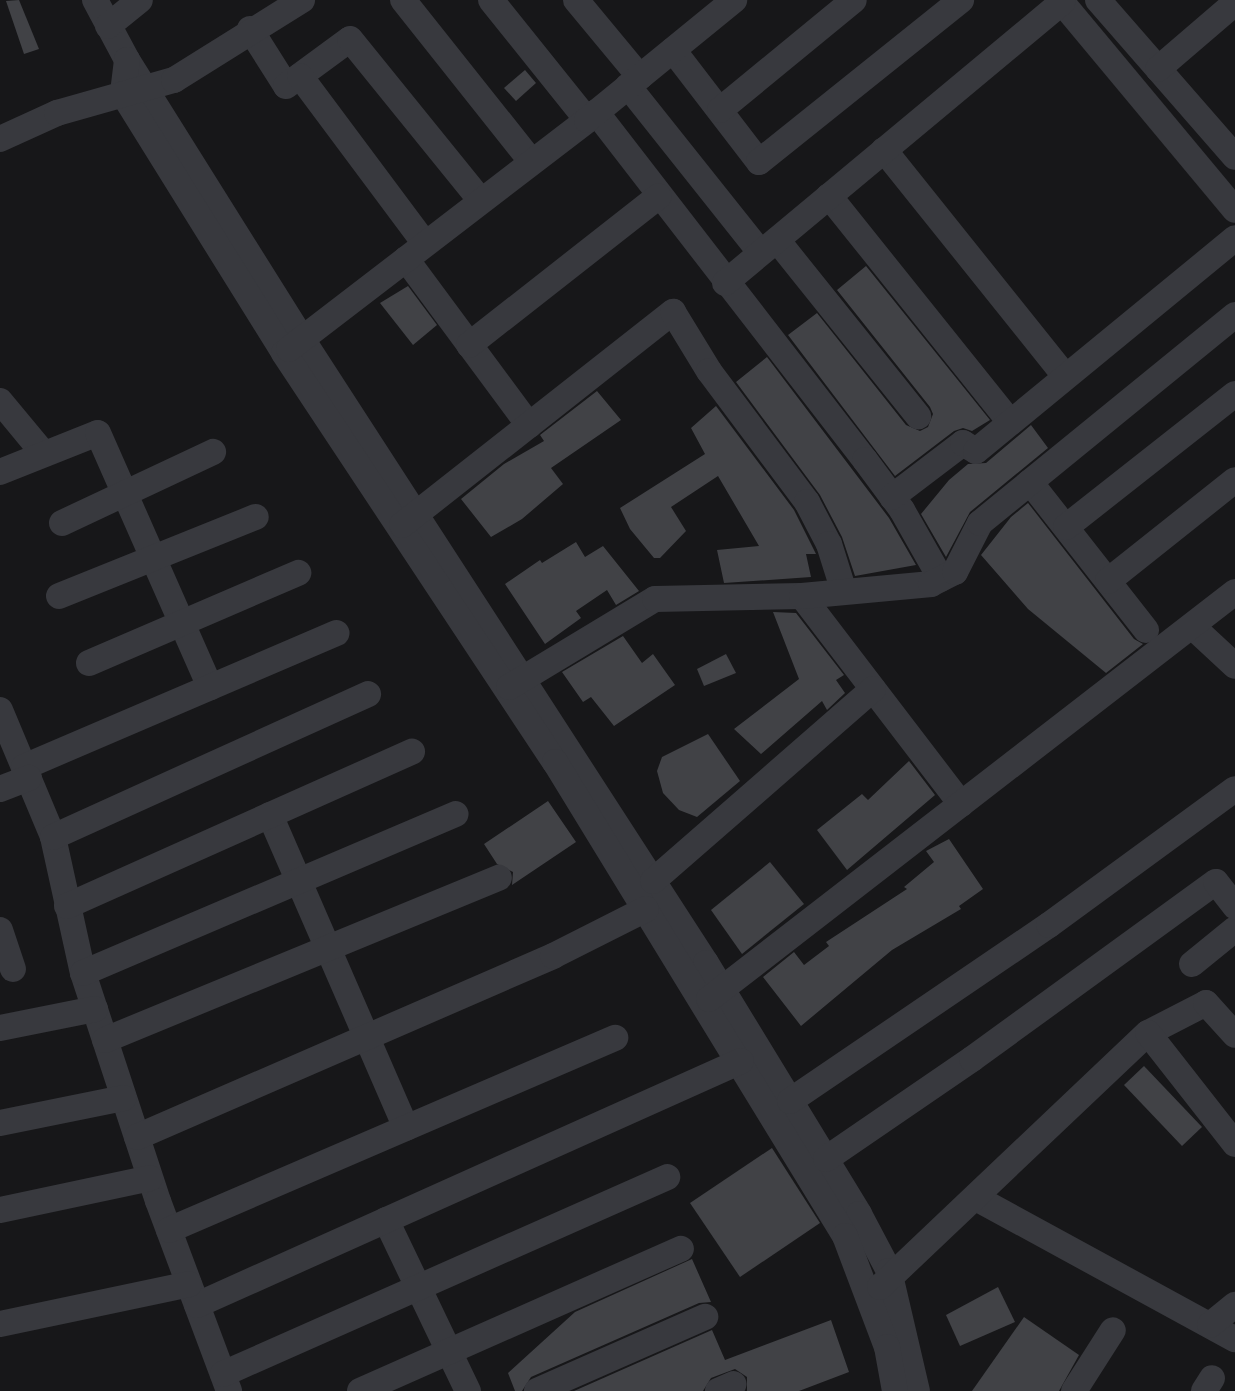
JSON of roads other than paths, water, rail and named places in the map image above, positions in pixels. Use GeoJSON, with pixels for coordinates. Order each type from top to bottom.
{"type":"FeatureCollection","features":[{"type":"Feature","properties":{"kind":"street"},"geometry":{"type":"LineString","coordinates":[[95,0],[127,60],[133,90],[293,346],[514,683],[653,881],[713,996],[741,1061],[845,1236],[887,1347],[895,1391]]}},
{"type":"Feature","properties":{"kind":"street"},"geometry":{"type":"LineString","coordinates":[[108,26],[140,0]]}},
{"type":"Feature","properties":{"kind":"street"},"geometry":{"type":"LineString","coordinates":[[0,139],[57,113],[174,80],[250,29],[302,0]]}},
{"type":"Feature","properties":{"kind":"street"},"geometry":{"type":"LineString","coordinates":[[403,0],[532,162]]}},
{"type":"Feature","properties":{"kind":"street"},"geometry":{"type":"LineString","coordinates":[[491,0],[659,196],[892,497],[941,579]]}},
{"type":"Feature","properties":{"kind":"street"},"geometry":{"type":"LineString","coordinates":[[576,0],[634,82],[769,246],[918,416]]}},
{"type":"Feature","properties":{"kind":"street"},"geometry":{"type":"LineString","coordinates":[[293,346],[634,82],[673,50],[708,8],[734,0]]}},
{"type":"Feature","properties":{"kind":"street"},"geometry":{"type":"LineString","coordinates":[[720,111],[854,0]]}},
{"type":"Feature","properties":{"kind":"street"},"geometry":{"type":"LineString","coordinates":[[673,50],[759,162],[961,0]]}},
{"type":"Feature","properties":{"kind":"street"},"geometry":{"type":"LineString","coordinates":[[725,283],[1061,1],[1235,210]]}},
{"type":"Feature","properties":{"kind":"street"},"geometry":{"type":"LineString","coordinates":[[1081,25],[1103,2],[1235,157]]}},
{"type":"Feature","properties":{"kind":"street"},"geometry":{"type":"LineString","coordinates":[[1158,69],[1235,3]]}},
{"type":"Feature","properties":{"kind":"street"},"geometry":{"type":"LineString","coordinates":[[250,29],[286,86],[350,39],[481,201]]}},
{"type":"Feature","properties":{"kind":"street"},"geometry":{"type":"LineString","coordinates":[[300,76],[415,252],[469,345],[529,425]]}},
{"type":"Feature","properties":{"kind":"street"},"geometry":{"type":"LineString","coordinates":[[884,150],[1065,376]]}},
{"type":"Feature","properties":{"kind":"street"},"geometry":{"type":"LineString","coordinates":[[469,345],[659,196]]}},
{"type":"Feature","properties":{"kind":"street"},"geometry":{"type":"LineString","coordinates":[[830,196],[1010,422]]}},
{"type":"Feature","properties":{"kind":"street"},"geometry":{"type":"LineString","coordinates":[[892,497],[963,443],[976,451],[1235,238]]}},
{"type":"Feature","properties":{"kind":"street"},"geometry":{"type":"LineString","coordinates":[[408,521],[673,312],[709,371],[807,502],[830,544],[844,592]]}},
{"type":"Feature","properties":{"kind":"street"},"geometry":{"type":"LineString","coordinates":[[514,683],[655,599],[802,596],[931,584],[956,572],[980,523],[1235,315]]}},
{"type":"Feature","properties":{"kind":"street"},"geometry":{"type":"LineString","coordinates":[[1066,527],[1235,394]]}},
{"type":"Feature","properties":{"kind":"street"},"geometry":{"type":"LineString","coordinates":[[0,401],[44,454]]}},
{"type":"Feature","properties":{"kind":"street"},"geometry":{"type":"LineString","coordinates":[[0,472],[98,433],[210,687]]}},
{"type":"Feature","properties":{"kind":"street"},"geometry":{"type":"LineString","coordinates":[[62,523],[213,452]]}},
{"type":"Feature","properties":{"kind":"street"},"geometry":{"type":"LineString","coordinates":[[1108,581],[1235,480]]}},
{"type":"Feature","properties":{"kind":"street"},"geometry":{"type":"LineString","coordinates":[[1030,482],[1146,630]]}},
{"type":"Feature","properties":{"kind":"street"},"geometry":{"type":"LineString","coordinates":[[59,596],[256,517]]}},
{"type":"Feature","properties":{"kind":"street"},"geometry":{"type":"LineString","coordinates":[[89,663],[298,573]]}},
{"type":"Feature","properties":{"kind":"street"},"geometry":{"type":"LineString","coordinates":[[713,996],[1193,627],[1235,592]]}},
{"type":"Feature","properties":{"kind":"street"},"geometry":{"type":"LineString","coordinates":[[802,596],[961,804]]}},
{"type":"Feature","properties":{"kind":"street"},"geometry":{"type":"LineString","coordinates":[[1193,627],[1229,650]]}},
{"type":"Feature","properties":{"kind":"street"},"geometry":{"type":"LineString","coordinates":[[0,789],[26,772],[210,687],[336,633]]}},
{"type":"Feature","properties":{"kind":"street"},"geometry":{"type":"LineString","coordinates":[[514,683],[646,909],[790,1101],[826,1160],[891,1279],[917,1391]]}},
{"type":"Feature","properties":{"kind":"street"},"geometry":{"type":"LineString","coordinates":[[653,881],[873,689]]}},
{"type":"Feature","properties":{"kind":"street"},"geometry":{"type":"LineString","coordinates":[[53,837],[368,694]]}},
{"type":"Feature","properties":{"kind":"street"},"geometry":{"type":"LineString","coordinates":[[0,710],[53,837],[83,973],[150,1178],[225,1386],[419,1288],[667,1178]]}},
{"type":"Feature","properties":{"kind":"street"},"geometry":{"type":"LineString","coordinates":[[67,906],[412,752]]}},
{"type":"Feature","properties":{"kind":"street"},"geometry":{"type":"LineString","coordinates":[[790,1101],[1049,925],[1235,789]]}},
{"type":"Feature","properties":{"kind":"street"},"geometry":{"type":"LineString","coordinates":[[83,973],[456,814]]}},
{"type":"Feature","properties":{"kind":"street"},"geometry":{"type":"LineString","coordinates":[[270,815],[406,1128]]}},
{"type":"Feature","properties":{"kind":"street"},"geometry":{"type":"LineString","coordinates":[[105,1040],[499,878]]}},
{"type":"Feature","properties":{"kind":"street"},"geometry":{"type":"LineString","coordinates":[[826,1160],[972,1059],[1216,882],[1235,906]]}},
{"type":"Feature","properties":{"kind":"street"},"geometry":{"type":"LineString","coordinates":[[137,1137],[553,956],[646,909]]}},
{"type":"Feature","properties":{"kind":"street"},"geometry":{"type":"LineString","coordinates":[[1192,964],[1235,929]]}},
{"type":"Feature","properties":{"kind":"street"},"geometry":{"type":"LineString","coordinates":[[0,930],[14,969]]}},
{"type":"Feature","properties":{"kind":"street"},"geometry":{"type":"LineString","coordinates":[[867,1295],[891,1279],[1148,1033],[1206,1003],[1235,1035]]}},
{"type":"Feature","properties":{"kind":"street"},"geometry":{"type":"LineString","coordinates":[[0,1028],[95,1009]]}},
{"type":"Feature","properties":{"kind":"street"},"geometry":{"type":"LineString","coordinates":[[1148,1033],[1235,1144]]}},
{"type":"Feature","properties":{"kind":"street"},"geometry":{"type":"LineString","coordinates":[[169,1230],[615,1038]]}},
{"type":"Feature","properties":{"kind":"street"},"geometry":{"type":"LineString","coordinates":[[0,1324],[193,1294],[386,1220],[741,1061]]}},
{"type":"Feature","properties":{"kind":"street"},"geometry":{"type":"LineString","coordinates":[[0,1123],[124,1098]]}},
{"type":"Feature","properties":{"kind":"street"},"geometry":{"type":"LineString","coordinates":[[0,1210],[150,1178]]}},
{"type":"Feature","properties":{"kind":"street"},"geometry":{"type":"LineString","coordinates":[[976,1198],[1235,1339]]}},
{"type":"Feature","properties":{"kind":"street"},"geometry":{"type":"LineString","coordinates":[[386,1220],[468,1391]]}},
{"type":"Feature","properties":{"kind":"street"},"geometry":{"type":"LineString","coordinates":[[360,1391],[681,1249]]}},
{"type":"Feature","properties":{"kind":"street"},"geometry":{"type":"LineString","coordinates":[[1210,1325],[1235,1305]]}},
{"type":"Feature","properties":{"kind":"street"},"geometry":{"type":"LineString","coordinates":[[537,1391],[705,1317]]}},
{"type":"Feature","properties":{"kind":"street"},"geometry":{"type":"LineString","coordinates":[[1074,1391],[1113,1330]]}}]}
